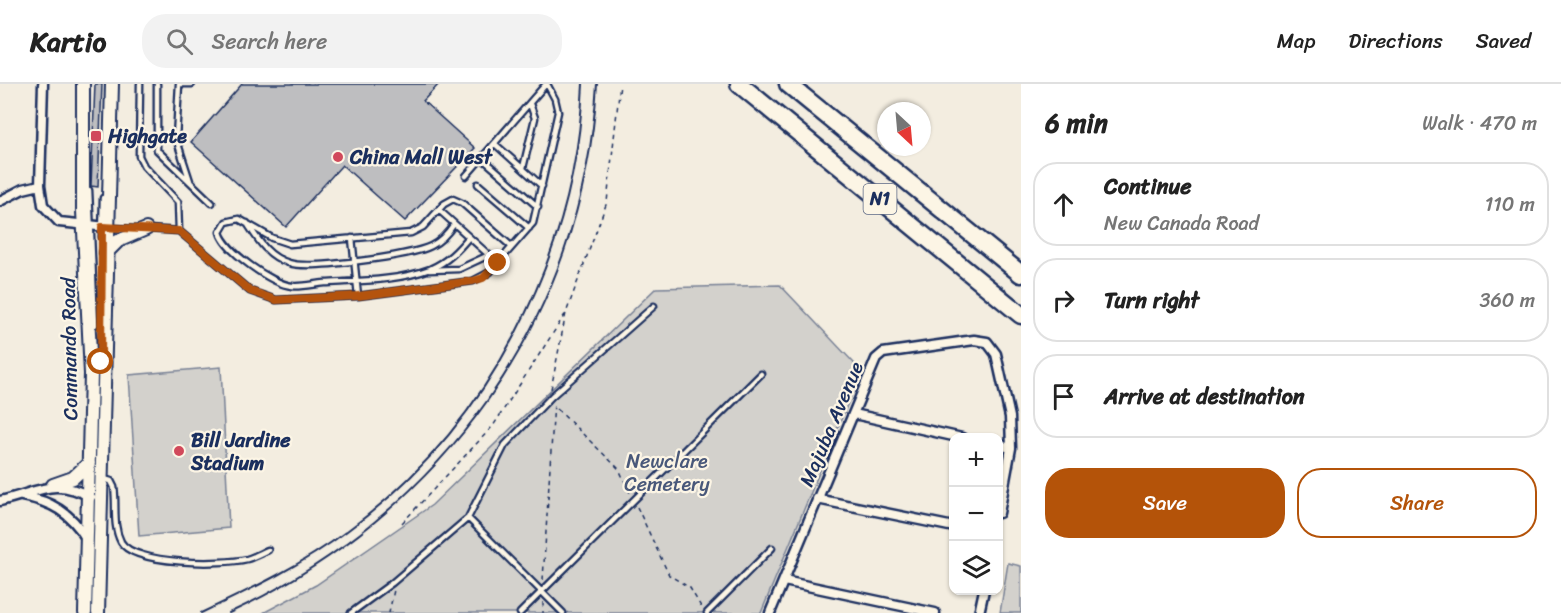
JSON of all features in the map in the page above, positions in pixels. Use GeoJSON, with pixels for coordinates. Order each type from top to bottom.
{"type":"FeatureCollection","features":[{"type":"Feature","properties":{"kind":"highway","name":"N1"},"geometry":{"type":"LineString","coordinates":[[739,84],[1021,315]]}},
{"type":"Feature","properties":{"kind":"highway","name":"N1"},"geometry":{"type":"LineString","coordinates":[[788,84],[1021,274]]}},
{"type":"Feature","properties":{"kind":"main road","name":"Commando Road"},"geometry":{"type":"LineString","coordinates":[[83,84],[88,226],[89,463],[95,479]]}},
{"type":"Feature","properties":{"kind":"main road","name":"Commando Road"},"geometry":{"type":"LineString","coordinates":[[96,613],[95,479],[112,84]]}},
{"type":"Feature","properties":{"kind":"main road"},"geometry":{"type":"LineString","coordinates":[[106,253],[118,241],[146,229]]}},
{"type":"Feature","properties":{"kind":"main road"},"geometry":{"type":"LineString","coordinates":[[56,485],[73,478],[89,463]]}},
{"type":"Feature","properties":{"kind":"main road","name":"Commando Road"},"geometry":{"type":"LineString","coordinates":[[87,613],[87,539],[95,500]]}},
{"type":"Feature","properties":{"kind":"street"},"geometry":{"type":"LineString","coordinates":[[43,84],[40,185],[43,205],[53,218],[68,224],[105,227]]}},
{"type":"Feature","properties":{"kind":"street"},"geometry":{"type":"LineString","coordinates":[[0,201],[23,189],[40,185]]}},
{"type":"Feature","properties":{"kind":"street","name":"Majuba Avenue"},"geometry":{"type":"LineString","coordinates":[[770,613],[876,359],[883,353],[974,340],[982,340],[991,346],[998,360],[1010,417],[1011,448]]}},
{"type":"Feature","properties":{"kind":"street"},"geometry":{"type":"LineString","coordinates":[[854,414],[949,435]]}},
{"type":"Feature","properties":{"kind":"street"},"geometry":{"type":"LineString","coordinates":[[1003,446],[1011,448],[1003,491]]}},
{"type":"Feature","properties":{"kind":"street"},"geometry":{"type":"LineString","coordinates":[[0,501],[56,485],[95,479]]}},
{"type":"Feature","properties":{"kind":"street"},"geometry":{"type":"LineString","coordinates":[[56,485],[95,500]]}},
{"type":"Feature","properties":{"kind":"street"},"geometry":{"type":"LineString","coordinates":[[22,496],[53,504],[73,520],[87,539]]}},
{"type":"Feature","properties":{"kind":"street"},"geometry":{"type":"LineString","coordinates":[[817,499],[949,525]]}},
{"type":"Feature","properties":{"kind":"street"},"geometry":{"type":"LineString","coordinates":[[784,581],[935,613]]}},
{"type":"Feature","properties":{"kind":"street"},"geometry":{"type":"LineString","coordinates":[[979,613],[983,595]]}},
{"type":"Feature","properties":{"kind":"lane"},"geometry":{"type":"LineString","coordinates":[[89,84],[87,171],[96,362],[95,479]]}},
{"type":"Feature","properties":{"kind":"lane"},"geometry":{"type":"LineString","coordinates":[[95,479],[105,227],[107,84]]}},
{"type":"Feature","properties":{"kind":"lane"},"geometry":{"type":"LineString","coordinates":[[140,84],[139,156],[144,166],[178,202],[179,231]]}},
{"type":"Feature","properties":{"kind":"lane"},"geometry":{"type":"LineString","coordinates":[[157,84],[156,146],[161,155],[212,203]]}},
{"type":"Feature","properties":{"kind":"lane"},"geometry":{"type":"LineString","coordinates":[[190,183],[176,138],[179,84],[192,84]]}},
{"type":"Feature","properties":{"kind":"lane"},"geometry":{"type":"LineString","coordinates":[[105,227],[179,231],[238,282],[265,298],[290,300],[358,296],[483,278],[529,228],[538,207],[558,112],[555,99],[546,84],[466,176]]}},
{"type":"Feature","properties":{"kind":"lane"},"geometry":{"type":"LineString","coordinates":[[523,168],[535,118],[530,104]]}},
{"type":"Feature","properties":{"kind":"lane"},"geometry":{"type":"LineString","coordinates":[[495,144],[542,186]]}},
{"type":"Feature","properties":{"kind":"lane"},"geometry":{"type":"LineString","coordinates":[[482,158],[538,207]]}},
{"type":"Feature","properties":{"kind":"lane"},"geometry":{"type":"LineString","coordinates":[[478,184],[529,228]]}},
{"type":"Feature","properties":{"kind":"lane"},"geometry":{"type":"LineString","coordinates":[[489,255],[459,268],[429,270],[357,281],[292,286],[273,279],[249,263],[222,237],[222,227],[226,222],[239,219],[272,238],[290,244],[411,233],[423,227],[449,200],[457,200],[512,247]]}},
{"type":"Feature","properties":{"kind":"lane"},"geometry":{"type":"LineString","coordinates":[[439,210],[498,263]]}},
{"type":"Feature","properties":{"kind":"lane"},"geometry":{"type":"LineString","coordinates":[[246,221],[267,252],[291,264],[354,261],[419,251],[438,242],[454,224]]}},
{"type":"Feature","properties":{"kind":"lane"},"geometry":{"type":"LineString","coordinates":[[429,270],[444,262],[469,237]]}},
{"type":"Feature","properties":{"kind":"lane"},"geometry":{"type":"LineString","coordinates":[[352,238],[358,296]]}},
{"type":"Feature","properties":{"kind":"lane"},"geometry":{"type":"LineString","coordinates":[[351,613],[468,518],[505,445],[552,396],[654,306]]}},
{"type":"Feature","properties":{"kind":"lane"},"geometry":{"type":"LineString","coordinates":[[520,613],[761,374]]}},
{"type":"Feature","properties":{"kind":"lane"},"geometry":{"type":"LineString","coordinates":[[95,479],[112,484],[116,527],[123,545],[134,554],[174,560],[226,562],[249,559],[268,550]]}},
{"type":"Feature","properties":{"kind":"lane"},"geometry":{"type":"LineString","coordinates":[[87,613],[95,500]]}},
{"type":"Feature","properties":{"kind":"lane"},"geometry":{"type":"LineString","coordinates":[[468,518],[563,613]]}},
{"type":"Feature","properties":{"kind":"lane"},"geometry":{"type":"LineString","coordinates":[[708,613],[772,548]]}},
{"type":"Feature","properties":{"kind":"path"},"geometry":{"type":"LineString","coordinates":[[543,613],[555,408],[551,387],[566,313],[607,202],[620,84]]}},
{"type":"Feature","properties":{"kind":"path"},"geometry":{"type":"LineString","coordinates":[[402,523],[493,426],[566,313]]}},
{"type":"Feature","properties":{"kind":"path"},"geometry":{"type":"LineString","coordinates":[[389,613],[396,578]]}},
{"type":"Feature","properties":{"kind":"green space","name":"Newclare Cemetery"},"geometry":{"type":"Polygon","coordinates":[[[780,285],[854,363],[858,379],[761,613],[263,613],[316,585],[432,505],[656,288],[780,285]]]}},
{"type":"Feature","properties":{"kind":"green space","name":"Bill Jardine Stadium"},"geometry":{"type":"Polygon","coordinates":[[[221,367],[229,528],[139,536],[129,375],[221,367]]]}},
{"type":"Feature","properties":{"kind":"green space"},"geometry":{"type":"Polygon","coordinates":[[[1008,563],[1021,566],[1021,613],[1000,613],[1008,563]]]}},
{"type":"Feature","properties":{"kind":"building","name":"Highgate"},"geometry":{"type":"Polygon","coordinates":[[[95,84],[102,84],[98,187],[91,186],[95,84]]]}},
{"type":"Feature","properties":{"kind":"building","name":"China Mall West"},"geometry":{"type":"Polygon","coordinates":[[[242,84],[439,84],[423,101],[475,148],[405,221],[342,165],[286,227],[191,142],[242,84]]]}},
{"type":"Feature","properties":{"kind":"railway"},"geometry":{"type":"LineString","coordinates":[[201,613],[294,566],[347,531],[397,489],[442,442],[482,390],[515,334],[542,274],[563,212],[577,149],[583,84]]}},
{"type":"Feature","properties":{"kind":"railway"},"geometry":{"type":"LineString","coordinates":[[229,613],[305,572],[374,522],[435,465],[488,400],[531,329],[564,253],[586,171],[597,84]]}},
{"type":"Feature","properties":{"kind":"place","name":"Highgate"},"geometry":{"type":"Point","coordinates":[96,136]}},
{"type":"Feature","properties":{"kind":"place","name":"China Mall West"},"geometry":{"type":"Point","coordinates":[338,157]}},
{"type":"Feature","properties":{"kind":"place","name":"Bill Jardine Stadium"},"geometry":{"type":"Point","coordinates":[179,451]}},
{"type":"Feature","properties":{"kind":"route"},"geometry":{"type":"LineString","coordinates":[[101,362],[102,227],[179,231],[250,291],[276,300],[358,296],[473,281],[483,278],[498,263]]}}]}
